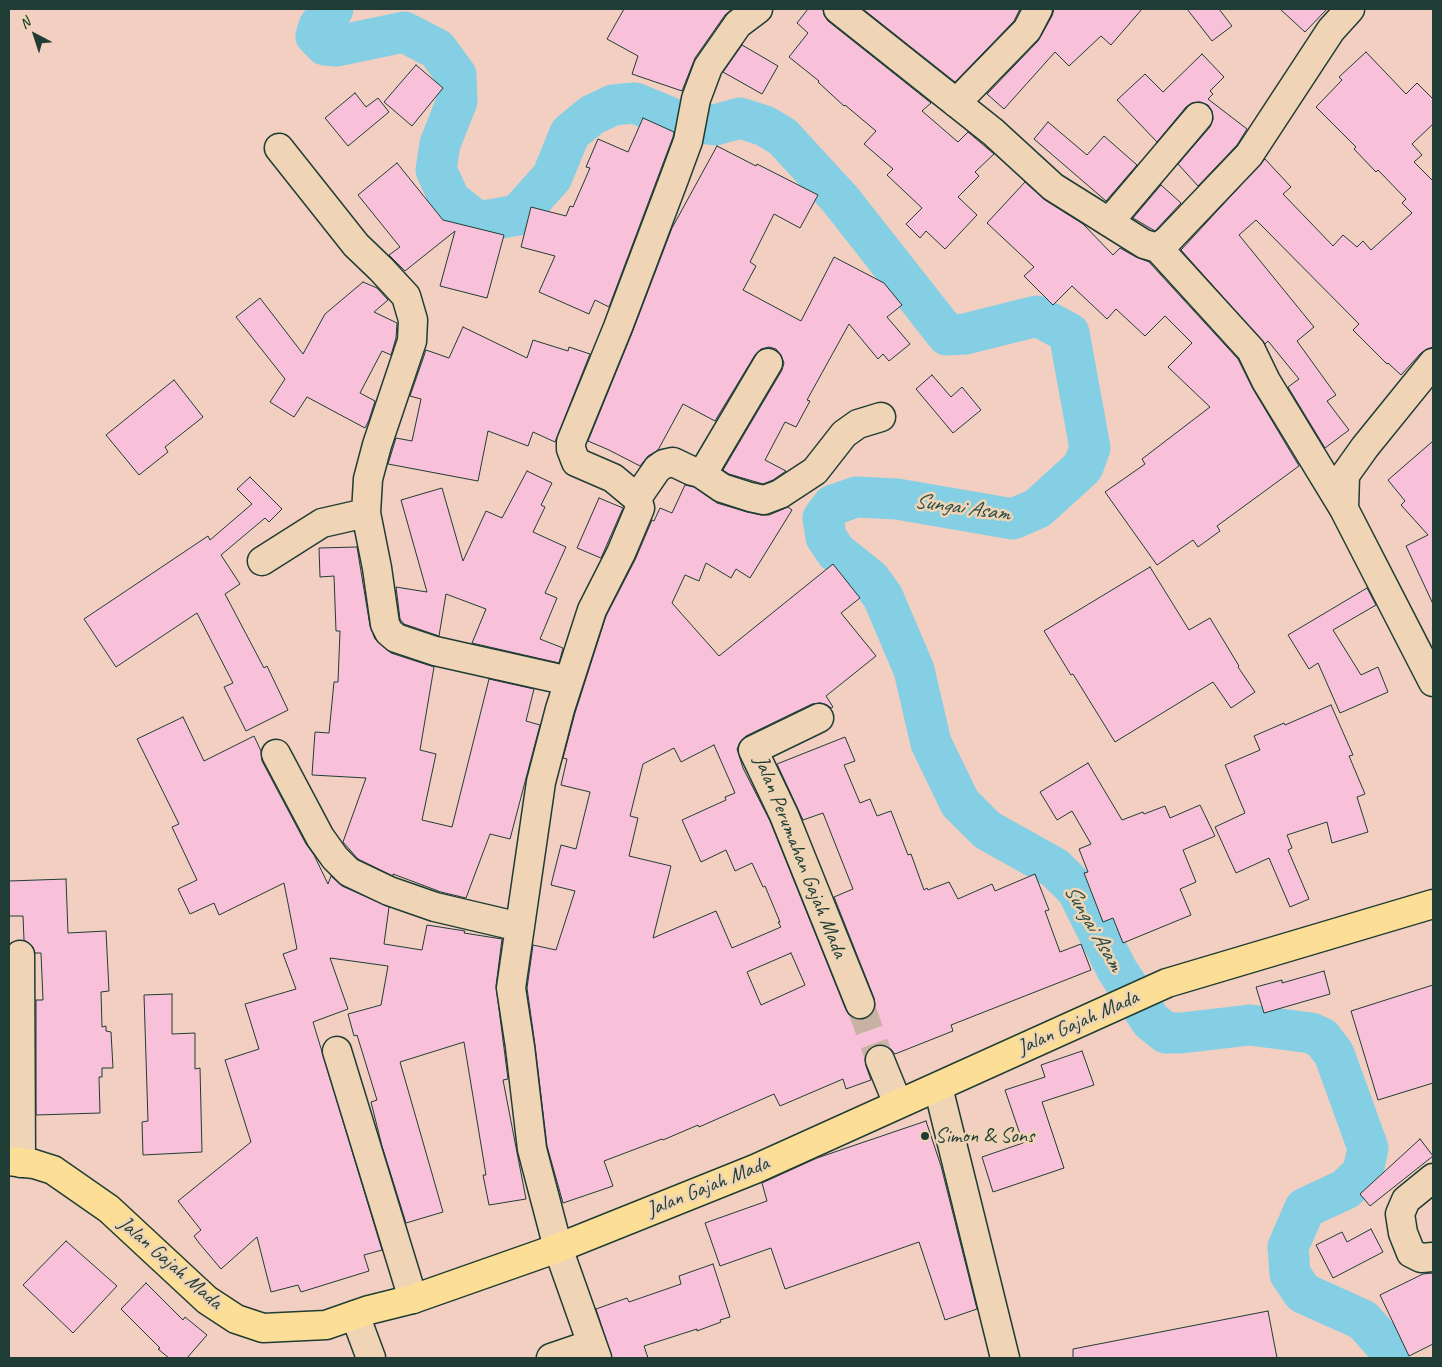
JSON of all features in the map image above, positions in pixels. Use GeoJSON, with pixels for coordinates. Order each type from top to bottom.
{"type":"FeatureCollection","features":[{"type":"Feature","properties":{"kind":"main road","name":"Jalan Gajah Mada"},"geometry":{"type":"LineString","coordinates":[[15,1162],[34,1164],[53,1170],[109,1209],[207,1300],[236,1319],[263,1328],[326,1325],[413,1299],[558,1248],[755,1169],[1167,983],[1433,904]]}},
{"type":"Feature","properties":{"kind":"street"},"geometry":{"type":"LineString","coordinates":[[551,1358],[595,1351],[558,1248],[532,1149],[511,988],[541,782],[569,681],[592,610],[621,553],[640,508],[637,498],[613,478],[576,462],[570,449],[571,442],[618,326],[688,141],[696,99],[708,67],[722,44],[738,24],[758,9]]}},
{"type":"Feature","properties":{"kind":"street"},"geometry":{"type":"LineString","coordinates":[[838,9],[993,132],[1053,187],[1144,244],[1158,248],[1251,350],[1266,381],[1344,509],[1433,682]]}},
{"type":"Feature","properties":{"kind":"street"},"geometry":{"type":"LineString","coordinates":[[956,103],[1027,30],[1038,9]]}},
{"type":"Feature","properties":{"kind":"street"},"geometry":{"type":"LineString","coordinates":[[1158,248],[1168,240],[1249,155],[1331,30],[1350,9]]}},
{"type":"Feature","properties":{"kind":"street"},"geometry":{"type":"LineString","coordinates":[[1110,222],[1198,117]]}},
{"type":"Feature","properties":{"kind":"street"},"geometry":{"type":"LineString","coordinates":[[279,148],[356,246],[406,296],[413,320],[412,341],[398,380],[368,480],[366,513],[377,568],[385,624],[389,632],[396,638],[435,651],[569,681]]}},
{"type":"Feature","properties":{"kind":"street"},"geometry":{"type":"LineString","coordinates":[[700,473],[706,468],[768,363]]}},
{"type":"Feature","properties":{"kind":"street"},"geometry":{"type":"LineString","coordinates":[[1344,509],[1344,475],[1433,363]]}},
{"type":"Feature","properties":{"kind":"street"},"geometry":{"type":"LineString","coordinates":[[637,498],[657,469],[664,464],[673,462],[700,473],[722,488],[750,498],[764,500],[780,494],[815,470],[844,434],[858,424],[881,417]]}},
{"type":"Feature","properties":{"kind":"street"},"geometry":{"type":"LineString","coordinates":[[262,561],[322,523],[366,513]]}},
{"type":"Feature","properties":{"kind":"street","name":"Jalan Perumahan Gajah Mada"},"geometry":{"type":"LineString","coordinates":[[819,718],[754,750],[784,815],[860,1004]]}},
{"type":"Feature","properties":{"kind":"street"},"geometry":{"type":"LineString","coordinates":[[276,754],[320,837],[335,858],[349,872],[388,891],[435,907],[520,927]]}},
{"type":"Feature","properties":{"kind":"street"},"geometry":{"type":"LineString","coordinates":[[15,1162],[20,955]]}},
{"type":"Feature","properties":{"kind":"street"},"geometry":{"type":"LineString","coordinates":[[337,1051],[413,1299]]}},
{"type":"Feature","properties":{"kind":"street"},"geometry":{"type":"LineString","coordinates":[[880,1060],[898,1104]]}},
{"type":"Feature","properties":{"kind":"street"},"geometry":{"type":"LineString","coordinates":[[938,1087],[1005,1358]]}},
{"type":"Feature","properties":{"kind":"street"},"geometry":{"type":"LineString","coordinates":[[1433,1178],[1406,1200],[1400,1214],[1403,1233],[1411,1253],[1421,1258],[1433,1257]]}},
{"type":"Feature","properties":{"kind":"street"},"geometry":{"type":"LineString","coordinates":[[355,1315],[371,1358]]}},
{"type":"Feature","properties":{"kind":"building"},"geometry":{"type":"Polygon","coordinates":[[[624,9],[732,9],[725,15],[695,58],[682,91],[632,74],[638,56],[607,39],[624,9]]]}},
{"type":"Feature","properties":{"kind":"building"},"geometry":{"type":"Polygon","coordinates":[[[808,9],[823,9],[828,21],[931,103],[922,111],[958,142],[968,132],[994,154],[975,172],[979,176],[958,197],[977,215],[945,249],[926,231],[920,238],[906,224],[922,208],[887,175],[893,169],[864,144],[876,131],[844,106],[819,81],[789,57],[808,33],[797,23],[808,9]]]}},
{"type":"Feature","properties":{"kind":"building"},"geometry":{"type":"Polygon","coordinates":[[[863,9],[1020,9],[1014,21],[955,82],[863,9]]]}},
{"type":"Feature","properties":{"kind":"building"},"geometry":{"type":"Polygon","coordinates":[[[1054,9],[1142,9],[1111,45],[1101,36],[1069,66],[1055,52],[1004,109],[987,94],[1038,41],[1054,9]]]}},
{"type":"Feature","properties":{"kind":"building"},"geometry":{"type":"Polygon","coordinates":[[[1187,9],[1219,9],[1232,26],[1212,41],[1187,9]]]}},
{"type":"Feature","properties":{"kind":"building"},"geometry":{"type":"Polygon","coordinates":[[[1280,9],[1327,9],[1305,32],[1280,9]]]}},
{"type":"Feature","properties":{"kind":"building"},"geometry":{"type":"Polygon","coordinates":[[[742,45],[778,66],[762,94],[723,72],[742,45]]]}},
{"type":"Feature","properties":{"kind":"building"},"geometry":{"type":"Polygon","coordinates":[[[1366,52],[1406,94],[1417,83],[1433,99],[1433,124],[1412,144],[1422,155],[1414,162],[1433,181],[1433,347],[1421,353],[1401,375],[1387,364],[1353,330],[1359,324],[1256,220],[1239,235],[1314,327],[1297,341],[1336,395],[1327,401],[1349,430],[1325,448],[1288,387],[1299,379],[1268,341],[1265,344],[1181,250],[1265,159],[1291,187],[1283,194],[1333,246],[1343,235],[1357,247],[1363,241],[1371,250],[1412,213],[1402,203],[1406,199],[1378,170],[1376,172],[1354,149],[1356,147],[1316,107],[1342,80],[1339,77],[1366,52]]]}},
{"type":"Feature","properties":{"kind":"building"},"geometry":{"type":"Polygon","coordinates":[[[1202,54],[1224,77],[1210,91],[1213,94],[1208,99],[1247,129],[1237,145],[1198,186],[1178,164],[1210,127],[1213,119],[1212,111],[1208,105],[1200,102],[1192,103],[1186,107],[1157,142],[1117,100],[1145,74],[1163,92],[1202,54]]]}},
{"type":"Feature","properties":{"kind":"building"},"geometry":{"type":"Polygon","coordinates":[[[416,65],[443,88],[412,126],[384,102],[416,65]]]}},
{"type":"Feature","properties":{"kind":"building"},"geometry":{"type":"Polygon","coordinates":[[[355,93],[366,107],[378,98],[389,112],[348,146],[325,118],[355,93]]]}},
{"type":"Feature","properties":{"kind":"building"},"geometry":{"type":"Polygon","coordinates":[[[643,118],[674,132],[673,137],[609,307],[595,300],[589,314],[539,292],[555,256],[521,247],[531,207],[566,216],[570,206],[573,207],[590,168],[586,167],[598,139],[628,152],[643,118]]]}},
{"type":"Feature","properties":{"kind":"building"},"geometry":{"type":"Polygon","coordinates":[[[1048,122],[1087,155],[1104,136],[1137,165],[1106,201],[1034,139],[1048,122]]]}},
{"type":"Feature","properties":{"kind":"building"},"geometry":{"type":"Polygon","coordinates":[[[717,146],[818,195],[800,228],[774,214],[750,262],[756,266],[743,290],[801,321],[834,257],[884,283],[902,305],[887,317],[910,344],[889,361],[883,354],[878,359],[849,324],[807,400],[810,401],[796,427],[785,422],[765,460],[786,471],[763,484],[729,474],[723,470],[782,370],[784,363],[781,355],[776,349],[769,347],[761,349],[755,355],[715,421],[683,404],[658,450],[648,456],[640,466],[588,441],[672,228],[717,146]]]}},
{"type":"Feature","properties":{"kind":"building"},"geometry":{"type":"Polygon","coordinates":[[[397,163],[443,220],[504,235],[487,298],[440,286],[455,231],[405,271],[389,255],[400,247],[358,195],[397,163]]]}},
{"type":"Feature","properties":{"kind":"building"},"geometry":{"type":"Polygon","coordinates":[[[1025,182],[1045,200],[1083,224],[1113,255],[1120,248],[1149,262],[1238,359],[1253,389],[1299,466],[1217,526],[1220,531],[1198,547],[1193,540],[1157,565],[1105,492],[1145,464],[1142,459],[1210,407],[1168,367],[1192,343],[1165,316],[1145,336],[1116,309],[1107,319],[1072,286],[1053,305],[1024,276],[1034,267],[987,223],[1025,182]]]}},
{"type":"Feature","properties":{"kind":"building"},"geometry":{"type":"Polygon","coordinates":[[[1161,185],[1181,203],[1155,231],[1133,218],[1161,185]]]}},
{"type":"Feature","properties":{"kind":"building"},"geometry":{"type":"Polygon","coordinates":[[[363,282],[377,288],[388,300],[374,312],[397,323],[396,338],[391,355],[382,351],[360,393],[375,401],[365,428],[307,397],[294,417],[270,402],[285,379],[236,317],[260,298],[303,354],[325,314],[363,282]]]}},
{"type":"Feature","properties":{"kind":"building"},"geometry":{"type":"Polygon","coordinates":[[[463,327],[527,358],[533,340],[568,351],[569,347],[590,354],[555,442],[533,432],[528,446],[488,431],[478,481],[388,464],[396,438],[412,441],[421,399],[410,396],[426,350],[449,358],[463,327]]]}},
{"type":"Feature","properties":{"kind":"building"},"geometry":{"type":"Polygon","coordinates":[[[932,375],[951,397],[962,387],[981,410],[953,433],[916,389],[932,375]]]}},
{"type":"Feature","properties":{"kind":"building"},"geometry":{"type":"Polygon","coordinates":[[[174,380],[203,417],[165,447],[168,452],[139,475],[106,435],[174,380]]]}},
{"type":"Feature","properties":{"kind":"building"},"geometry":{"type":"Polygon","coordinates":[[[1433,441],[1433,604],[1406,546],[1428,535],[1401,505],[1405,501],[1388,480],[1433,441]]]}},
{"type":"Feature","properties":{"kind":"building"},"geometry":{"type":"Polygon","coordinates":[[[527,471],[552,483],[541,505],[545,507],[533,532],[566,547],[545,593],[557,598],[540,639],[563,648],[559,663],[472,643],[486,609],[446,594],[439,636],[404,624],[400,619],[396,587],[427,592],[401,500],[442,488],[463,561],[486,511],[502,518],[527,471]]]}},
{"type":"Feature","properties":{"kind":"building"},"geometry":{"type":"Polygon","coordinates":[[[250,477],[282,509],[269,522],[265,518],[221,555],[240,584],[225,594],[264,668],[267,666],[288,710],[246,731],[224,687],[233,683],[197,613],[116,667],[84,619],[208,536],[210,540],[252,504],[237,489],[250,477]]]}},
{"type":"Feature","properties":{"kind":"building"},"geometry":{"type":"Polygon","coordinates":[[[685,485],[694,487],[717,503],[747,512],[769,515],[788,507],[792,510],[750,578],[736,569],[731,578],[706,563],[699,581],[685,575],[672,603],[719,656],[833,564],[860,598],[841,613],[876,656],[826,696],[833,707],[831,708],[821,703],[812,704],[746,736],[740,742],[737,749],[743,768],[770,821],[850,1016],[858,1019],[866,1018],[873,1013],[875,1006],[874,998],[834,897],[853,889],[823,813],[803,820],[777,764],[845,737],[855,761],[844,765],[860,803],[870,799],[877,816],[891,811],[908,855],[911,854],[924,890],[949,882],[958,899],[992,884],[995,891],[1035,874],[1049,910],[1045,911],[1060,952],[1081,944],[1091,970],[951,1025],[953,1031],[895,1054],[890,1048],[883,1045],[874,1046],[867,1051],[865,1058],[871,1080],[846,1089],[843,1079],[780,1106],[774,1094],[699,1127],[698,1125],[604,1161],[613,1186],[563,1203],[547,1146],[527,988],[533,945],[556,950],[575,891],[551,885],[561,845],[576,849],[590,792],[561,785],[567,759],[563,758],[575,713],[606,616],[635,560],[652,520],[654,521],[660,508],[672,513],[685,485]],[[714,745],[681,762],[674,748],[643,764],[630,816],[638,818],[629,856],[671,866],[653,938],[716,911],[732,948],[781,927],[765,886],[763,887],[752,863],[735,871],[726,850],[701,862],[682,820],[726,800],[725,797],[735,793],[714,745]],[[791,953],[747,972],[761,1005],[805,985],[791,953]]]}},
{"type":"Feature","properties":{"kind":"building"},"geometry":{"type":"Polygon","coordinates":[[[599,498],[623,508],[601,558],[577,548],[599,498]]]}},
{"type":"Feature","properties":{"kind":"building"},"geometry":{"type":"Polygon","coordinates":[[[357,547],[370,626],[375,639],[391,653],[434,667],[420,750],[436,754],[422,820],[452,827],[489,679],[534,689],[526,721],[540,725],[510,839],[490,834],[466,898],[441,892],[393,874],[393,876],[358,859],[343,842],[366,778],[312,775],[315,732],[329,733],[334,682],[338,682],[340,631],[336,631],[334,576],[320,577],[319,548],[357,547]]]}},
{"type":"Feature","properties":{"kind":"building"},"geometry":{"type":"Polygon","coordinates":[[[1150,567],[1189,630],[1210,618],[1238,667],[1255,692],[1231,708],[1213,682],[1115,742],[1044,631],[1150,567]]]}},
{"type":"Feature","properties":{"kind":"building"},"geometry":{"type":"Polygon","coordinates":[[[1367,588],[1376,605],[1333,630],[1361,675],[1378,667],[1388,692],[1340,713],[1318,663],[1309,669],[1288,635],[1367,588]]]}},
{"type":"Feature","properties":{"kind":"building"},"geometry":{"type":"Polygon","coordinates":[[[1331,705],[1353,755],[1349,756],[1365,794],[1357,797],[1368,832],[1332,843],[1327,822],[1287,835],[1292,848],[1288,850],[1309,899],[1290,907],[1269,858],[1236,873],[1215,827],[1245,813],[1225,765],[1260,750],[1254,736],[1331,705]]]}},
{"type":"Feature","properties":{"kind":"building"},"geometry":{"type":"Polygon","coordinates":[[[183,717],[204,761],[254,736],[261,751],[262,761],[328,884],[331,876],[342,886],[389,907],[384,944],[422,950],[427,925],[502,939],[496,986],[508,1079],[503,1080],[526,1199],[489,1205],[483,1175],[486,1175],[464,1042],[400,1062],[443,1212],[406,1223],[382,1146],[371,1102],[377,1100],[357,1035],[354,1036],[348,1014],[381,1005],[388,966],[330,958],[348,1009],[313,1022],[382,1250],[364,1255],[369,1271],[301,1292],[298,1285],[271,1292],[257,1237],[221,1269],[194,1236],[201,1230],[178,1201],[251,1142],[225,1060],[259,1049],[245,1004],[296,989],[283,954],[297,949],[284,883],[219,915],[214,903],[190,914],[178,889],[197,880],[172,827],[179,824],[137,739],[183,717]]]}},
{"type":"Feature","properties":{"kind":"building"},"geometry":{"type":"Polygon","coordinates":[[[1088,763],[1122,820],[1165,806],[1170,818],[1200,805],[1215,836],[1183,850],[1196,882],[1180,889],[1191,915],[1123,943],[1113,918],[1103,922],[1084,873],[1088,872],[1079,849],[1091,844],[1072,811],[1057,820],[1040,792],[1088,763]]]}},
{"type":"Feature","properties":{"kind":"building"},"geometry":{"type":"Polygon","coordinates":[[[66,879],[68,933],[106,931],[109,991],[101,992],[102,1027],[106,1026],[106,1031],[111,1032],[113,1068],[102,1068],[102,1077],[99,1077],[100,1113],[36,1115],[36,1000],[43,1000],[41,953],[35,953],[33,947],[24,940],[23,916],[9,916],[9,881],[66,879]]]}},
{"type":"Feature","properties":{"kind":"building"},"geometry":{"type":"Polygon","coordinates":[[[1324,971],[1330,994],[1264,1013],[1256,987],[1282,980],[1282,983],[1324,971]]]}},
{"type":"Feature","properties":{"kind":"building"},"geometry":{"type":"Polygon","coordinates":[[[1433,985],[1433,1083],[1378,1100],[1351,1011],[1433,985]]]}},
{"type":"Feature","properties":{"kind":"building"},"geometry":{"type":"Polygon","coordinates":[[[172,994],[172,1034],[195,1033],[195,1069],[200,1068],[202,1152],[143,1155],[142,1122],[148,1121],[144,995],[172,994]]]}},
{"type":"Feature","properties":{"kind":"building"},"geometry":{"type":"Polygon","coordinates":[[[1082,1051],[1094,1085],[1042,1102],[1064,1168],[993,1192],[982,1157],[1023,1143],[1005,1090],[1045,1077],[1041,1065],[1082,1051]]]}},
{"type":"Feature","properties":{"kind":"building"},"geometry":{"type":"Polygon","coordinates":[[[926,1121],[941,1166],[977,1309],[945,1320],[919,1242],[785,1289],[771,1248],[720,1266],[705,1223],[767,1201],[762,1183],[817,1158],[926,1121]]]}},
{"type":"Feature","properties":{"kind":"building"},"geometry":{"type":"Polygon","coordinates":[[[1420,1139],[1433,1156],[1370,1206],[1360,1194],[1420,1139]]]}},
{"type":"Feature","properties":{"kind":"building"},"geometry":{"type":"Polygon","coordinates":[[[1371,1229],[1383,1252],[1333,1278],[1316,1245],[1342,1232],[1347,1242],[1371,1229]]]}},
{"type":"Feature","properties":{"kind":"building"},"geometry":{"type":"Polygon","coordinates":[[[66,1241],[117,1286],[73,1333],[23,1285],[66,1241]]]}},
{"type":"Feature","properties":{"kind":"building"},"geometry":{"type":"Polygon","coordinates":[[[713,1264],[730,1317],[697,1331],[697,1329],[644,1346],[648,1358],[612,1358],[596,1309],[627,1298],[629,1302],[681,1284],[679,1276],[713,1264]]]}},
{"type":"Feature","properties":{"kind":"building"},"geometry":{"type":"Polygon","coordinates":[[[1433,1273],[1433,1344],[1409,1356],[1380,1295],[1423,1274],[1433,1273]]]}},
{"type":"Feature","properties":{"kind":"building"},"geometry":{"type":"Polygon","coordinates":[[[146,1283],[183,1320],[185,1317],[207,1335],[187,1358],[169,1358],[158,1349],[160,1348],[121,1309],[146,1283]]]}},
{"type":"Feature","properties":{"kind":"building"},"geometry":{"type":"Polygon","coordinates":[[[1268,1311],[1277,1358],[1073,1358],[1073,1349],[1268,1311]]]}},
{"type":"Feature","properties":{"kind":"waterway","name":"Sungai Asam"},"geometry":{"type":"LineString","coordinates":[[333,9],[319,26],[316,36],[325,45],[337,46],[404,32],[437,49],[456,75],[457,101],[440,144],[436,170],[450,200],[478,222],[518,215],[552,177],[570,133],[592,115],[613,105],[635,103],[676,120],[715,125],[740,118],[765,126],[783,137],[840,199],[947,335],[965,334],[1037,316],[1069,333],[1090,448],[1083,467],[1038,508],[1013,519],[897,499],[856,497],[833,505],[823,518],[826,537],[836,552],[870,579],[883,597],[914,670],[931,743],[960,803],[987,830],[1055,868],[1077,890],[1117,970],[1151,1021],[1166,1033],[1250,1025],[1311,1033],[1322,1038],[1334,1054],[1368,1148],[1363,1172],[1346,1189],[1305,1208],[1288,1247],[1290,1274],[1303,1293],[1363,1320],[1387,1347],[1389,1358]]}},
{"type":"Feature","properties":{"kind":"tunnel"},"geometry":{"type":"LineString","coordinates":[[860,1004],[880,1060]]}},
{"type":"Feature","properties":{"kind":"place","name":"Simon & Sons"},"geometry":{"type":"Point","coordinates":[925,1136]}}]}
